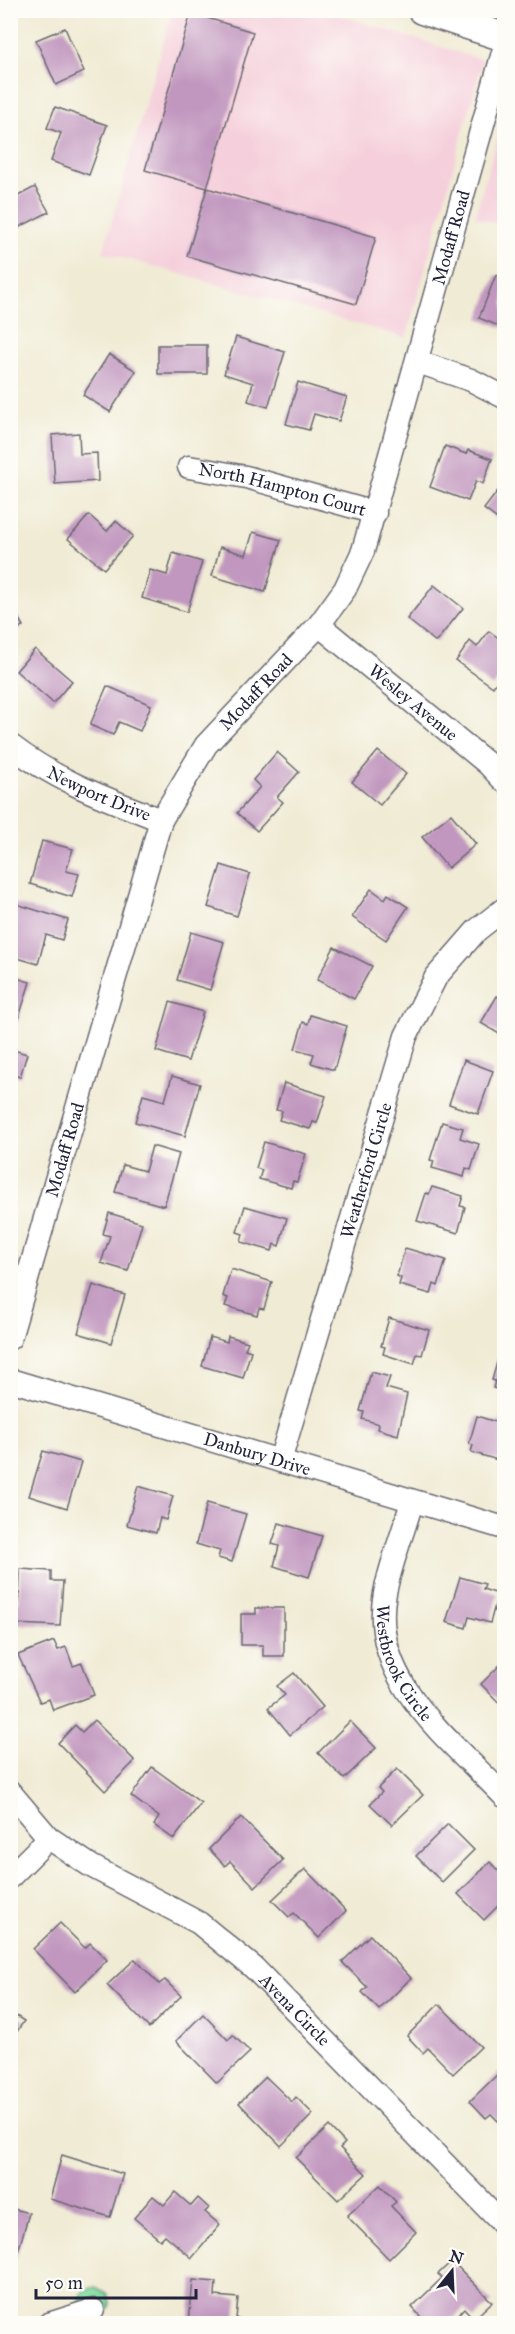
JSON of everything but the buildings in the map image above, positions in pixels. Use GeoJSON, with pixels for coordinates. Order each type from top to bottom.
{"type":"FeatureCollection","features":[{"type":"Feature","properties":{"kind":"street"},"geometry":{"type":"LineString","coordinates":[[422,10],[504,37]]}},
{"type":"Feature","properties":{"kind":"street","name":"Modaff Road"},"geometry":{"type":"LineString","coordinates":[[10,1338],[161,820],[206,746],[319,625],[345,589],[363,551],[418,362],[504,49]]}},
{"type":"Feature","properties":{"kind":"street"},"geometry":{"type":"LineString","coordinates":[[418,362],[471,380],[504,397]]}},
{"type":"Feature","properties":{"kind":"street","name":"North Hampton Court"},"geometry":{"type":"LineString","coordinates":[[189,467],[246,477],[375,513]]}},
{"type":"Feature","properties":{"kind":"street","name":"Wesley Avenue"},"geometry":{"type":"LineString","coordinates":[[319,625],[488,764],[504,782]]}},
{"type":"Feature","properties":{"kind":"street","name":"Newport Drive"},"geometry":{"type":"LineString","coordinates":[[10,745],[31,761],[88,793],[161,820]]}},
{"type":"Feature","properties":{"kind":"street","name":"Weatherford Circle"},"geometry":{"type":"LineString","coordinates":[[280,1461],[406,1036],[436,977],[477,930],[504,909]]}},
{"type":"Feature","properties":{"kind":"street","name":"Danbury Drive"},"geometry":{"type":"LineString","coordinates":[[10,1380],[504,1528]]}},
{"type":"Feature","properties":{"kind":"street","name":"Westbrook Circle"},"geometry":{"type":"LineString","coordinates":[[412,1501],[385,1593],[383,1627],[388,1657],[403,1687],[504,1796]]}},
{"type":"Feature","properties":{"kind":"street"},"geometry":{"type":"LineString","coordinates":[[10,1792],[49,1838],[10,1877]]}},
{"type":"Feature","properties":{"kind":"street","name":"Avena Circle"},"geometry":{"type":"LineString","coordinates":[[49,1838],[91,1866],[199,1923],[254,1968],[504,2226]]}},
{"type":"Feature","properties":{"kind":"street"},"geometry":{"type":"LineString","coordinates":[[49,2324],[93,2310]]}},
{"type":"Feature","properties":{"kind":"shaded area"},"geometry":{"type":"Polygon","coordinates":[[[172,11],[326,11],[483,60],[406,338],[103,252],[172,11]]]}},
{"type":"Feature","properties":{"kind":"shaded area"},"geometry":{"type":"Polygon","coordinates":[[[504,113],[504,226],[475,217],[504,113]]]}},
{"type":"Feature","properties":{"kind":"green space"},"geometry":{"type":"Polygon","coordinates":[[[95,2287],[107,2293],[110,2301],[107,2311],[97,2318],[79,2303],[83,2291],[95,2287]]]}}]}
